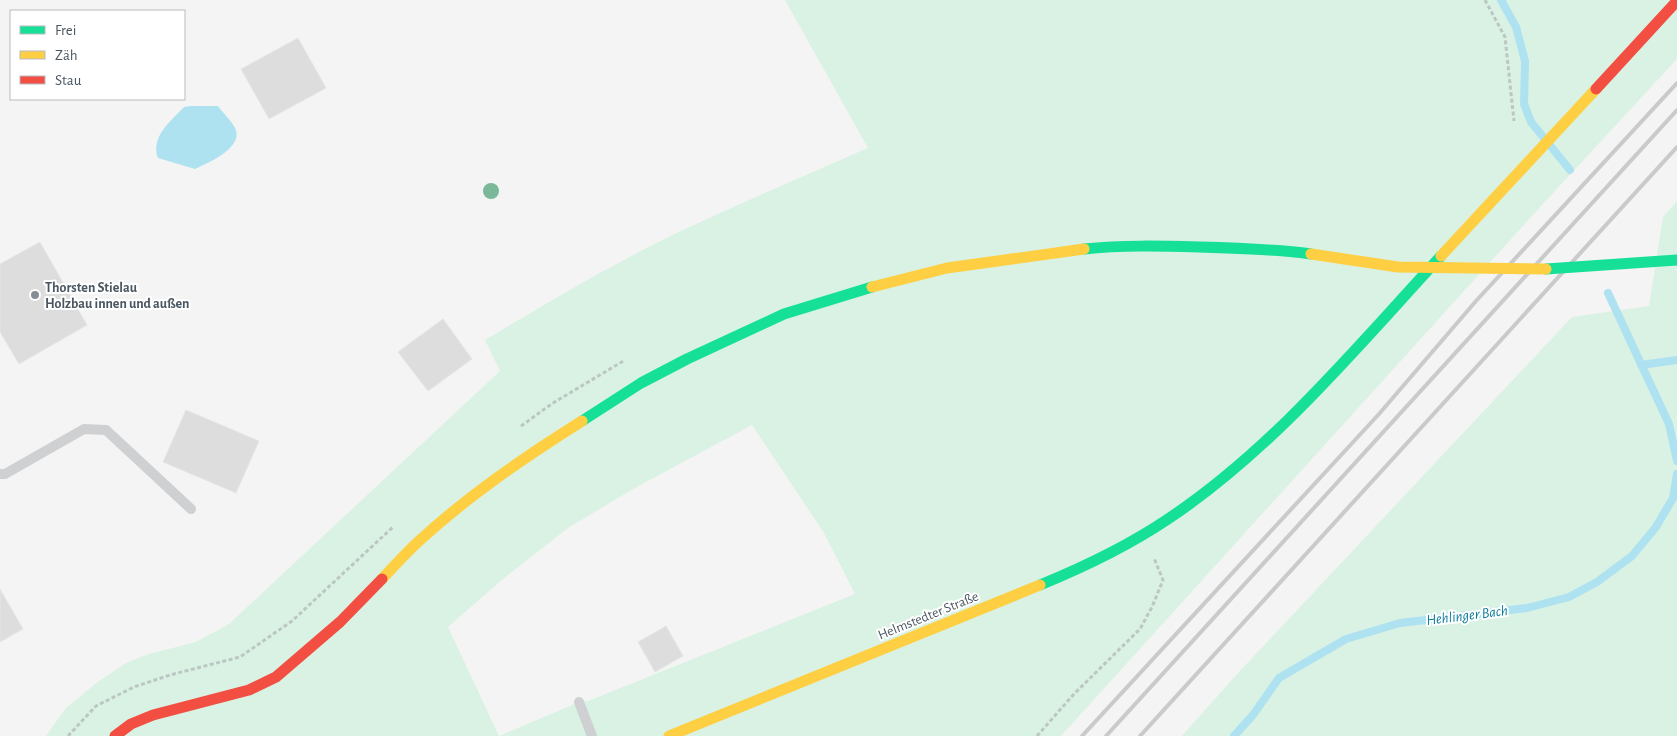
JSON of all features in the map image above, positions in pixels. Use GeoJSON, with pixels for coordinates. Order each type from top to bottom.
{"type":"FeatureCollection","features":[{"type":"Feature","properties":{"kind":"main road","name":"Helmstedter Straße"},"geometry":{"type":"LineString","coordinates":[[669,736],[1048,582],[1145,533],[1190,504],[1270,436],[1318,389],[1677,1]]}},
{"type":"Feature","properties":{"kind":"main road"},"geometry":{"type":"LineString","coordinates":[[115,736],[131,724],[154,715],[249,690],[276,677],[340,622],[419,541],[473,496],[527,456],[642,383],[687,359],[784,314],[864,289],[946,268],[1034,254],[1103,247],[1170,246],[1271,249],[1398,267],[1464,269],[1549,269],[1677,260]]}},
{"type":"Feature","properties":{"kind":"lane"},"geometry":{"type":"LineString","coordinates":[[0,474],[5,474],[84,430],[106,430],[191,510]]}},
{"type":"Feature","properties":{"kind":"lane"},"geometry":{"type":"LineString","coordinates":[[579,702],[592,736]]}},
{"type":"Feature","properties":{"kind":"path"},"geometry":{"type":"LineString","coordinates":[[1485,0],[1505,37],[1514,121]]}},
{"type":"Feature","properties":{"kind":"path"},"geometry":{"type":"LineString","coordinates":[[513,432],[553,403],[625,360]]}},
{"type":"Feature","properties":{"kind":"path"},"geometry":{"type":"LineString","coordinates":[[68,736],[96,706],[134,687],[170,675],[240,658],[292,621],[394,526]]}},
{"type":"Feature","properties":{"kind":"path"},"geometry":{"type":"LineString","coordinates":[[1037,736],[1074,694],[1140,629],[1144,622],[1163,580],[1145,533]]}},
{"type":"Feature","properties":{"kind":"green space"},"geometry":{"type":"Polygon","coordinates":[[[785,0],[1677,0],[1677,59],[1541,206],[1061,736],[499,736],[46,736],[66,708],[95,684],[126,663],[149,654],[196,642],[229,624],[500,371],[485,340],[582,283],[656,243],[868,148],[785,0]],[[752,425],[633,489],[568,528],[503,579],[448,627],[499,736],[579,702],[588,701],[855,594],[824,533],[752,425]]]}},
{"type":"Feature","properties":{"kind":"green space"},"geometry":{"type":"Polygon","coordinates":[[[1677,201],[1677,736],[1182,736],[1238,673],[1572,317],[1649,306],[1663,217],[1677,201]]]}},
{"type":"Feature","properties":{"kind":"water"},"geometry":{"type":"Polygon","coordinates":[[[218,106],[235,128],[237,135],[235,142],[224,153],[195,169],[158,158],[156,150],[159,136],[163,130],[184,107],[218,106]]]}},
{"type":"Feature","properties":{"kind":"building"},"geometry":{"type":"Polygon","coordinates":[[[298,38],[326,88],[269,119],[241,69],[298,38]]]}},
{"type":"Feature","properties":{"kind":"building","name":"Thorsten Stielau Holzbau innen und außen"},"geometry":{"type":"Polygon","coordinates":[[[40,242],[87,325],[19,364],[0,332],[0,264],[40,242]]]}},
{"type":"Feature","properties":{"kind":"building"},"geometry":{"type":"Polygon","coordinates":[[[443,319],[472,359],[428,391],[398,352],[443,319]]]}},
{"type":"Feature","properties":{"kind":"building"},"geometry":{"type":"Polygon","coordinates":[[[186,410],[259,441],[236,493],[163,462],[186,410]]]}},
{"type":"Feature","properties":{"kind":"building"},"geometry":{"type":"Polygon","coordinates":[[[0,589],[23,629],[0,642],[0,589]]]}},
{"type":"Feature","properties":{"kind":"building"},"geometry":{"type":"Polygon","coordinates":[[[666,626],[683,656],[655,672],[638,642],[666,626]]]}},
{"type":"Feature","properties":{"kind":"waterway","name":"Hehlinger Bach"},"geometry":{"type":"LineString","coordinates":[[1501,0],[1516,27],[1525,61],[1524,104],[1531,122],[1570,170]]}},
{"type":"Feature","properties":{"kind":"waterway","name":"Hehlinger Bach"},"geometry":{"type":"LineString","coordinates":[[1608,293],[1669,424],[1677,461]]}},
{"type":"Feature","properties":{"kind":"waterway"},"geometry":{"type":"LineString","coordinates":[[1641,365],[1677,360]]}},
{"type":"Feature","properties":{"kind":"waterway","name":"Hehlinger Bach"},"geometry":{"type":"LineString","coordinates":[[1234,736],[1253,715],[1279,678],[1346,639],[1400,623],[1527,608],[1569,597],[1597,582],[1632,556],[1656,527],[1673,498],[1677,474]]}},
{"type":"Feature","properties":{"kind":"railway"},"geometry":{"type":"LineString","coordinates":[[1082,736],[1379,414],[1476,301],[1677,83]]}},
{"type":"Feature","properties":{"kind":"railway"},"geometry":{"type":"LineString","coordinates":[[1106,736],[1677,110]]}},
{"type":"Feature","properties":{"kind":"railway"},"geometry":{"type":"LineString","coordinates":[[1140,736],[1677,147]]}},
{"type":"Feature","properties":{"kind":"traffic: fast"},"geometry":{"type":"LineString","coordinates":[[1084,249],[1127,246],[1185,247],[1255,249],[1311,254]]}},
{"type":"Feature","properties":{"kind":"traffic: fast"},"geometry":{"type":"LineString","coordinates":[[1040,585],[1089,563],[1137,538],[1206,492],[1243,462],[1312,396],[1441,256]]}},
{"type":"Feature","properties":{"kind":"traffic: fast"},"geometry":{"type":"LineString","coordinates":[[1546,269],[1677,260]]}},
{"type":"Feature","properties":{"kind":"traffic: fast"},"geometry":{"type":"LineString","coordinates":[[582,421],[641,383],[687,359],[784,314],[872,287]]}},
{"type":"Feature","properties":{"kind":"traffic: slow"},"geometry":{"type":"LineString","coordinates":[[1441,256],[1596,89]]}},
{"type":"Feature","properties":{"kind":"traffic: slow"},"geometry":{"type":"LineString","coordinates":[[872,287],[947,268],[1084,249]]}},
{"type":"Feature","properties":{"kind":"traffic: slow"},"geometry":{"type":"LineString","coordinates":[[1311,254],[1398,267],[1546,269]]}},
{"type":"Feature","properties":{"kind":"traffic: slow"},"geometry":{"type":"LineString","coordinates":[[382,579],[438,524],[478,492],[582,421]]}},
{"type":"Feature","properties":{"kind":"traffic: slow"},"geometry":{"type":"LineString","coordinates":[[669,736],[1040,585]]}},
{"type":"Feature","properties":{"kind":"traffic: jam"},"geometry":{"type":"LineString","coordinates":[[1596,89],[1677,1]]}},
{"type":"Feature","properties":{"kind":"traffic: jam"},"geometry":{"type":"LineString","coordinates":[[115,736],[131,724],[153,715],[249,690],[276,677],[340,622],[382,579]]}},
{"type":"Feature","properties":{"kind":"place","name":"Thorsten Stielau Holzbau innen und außen"},"geometry":{"type":"Point","coordinates":[35,295]}}]}
